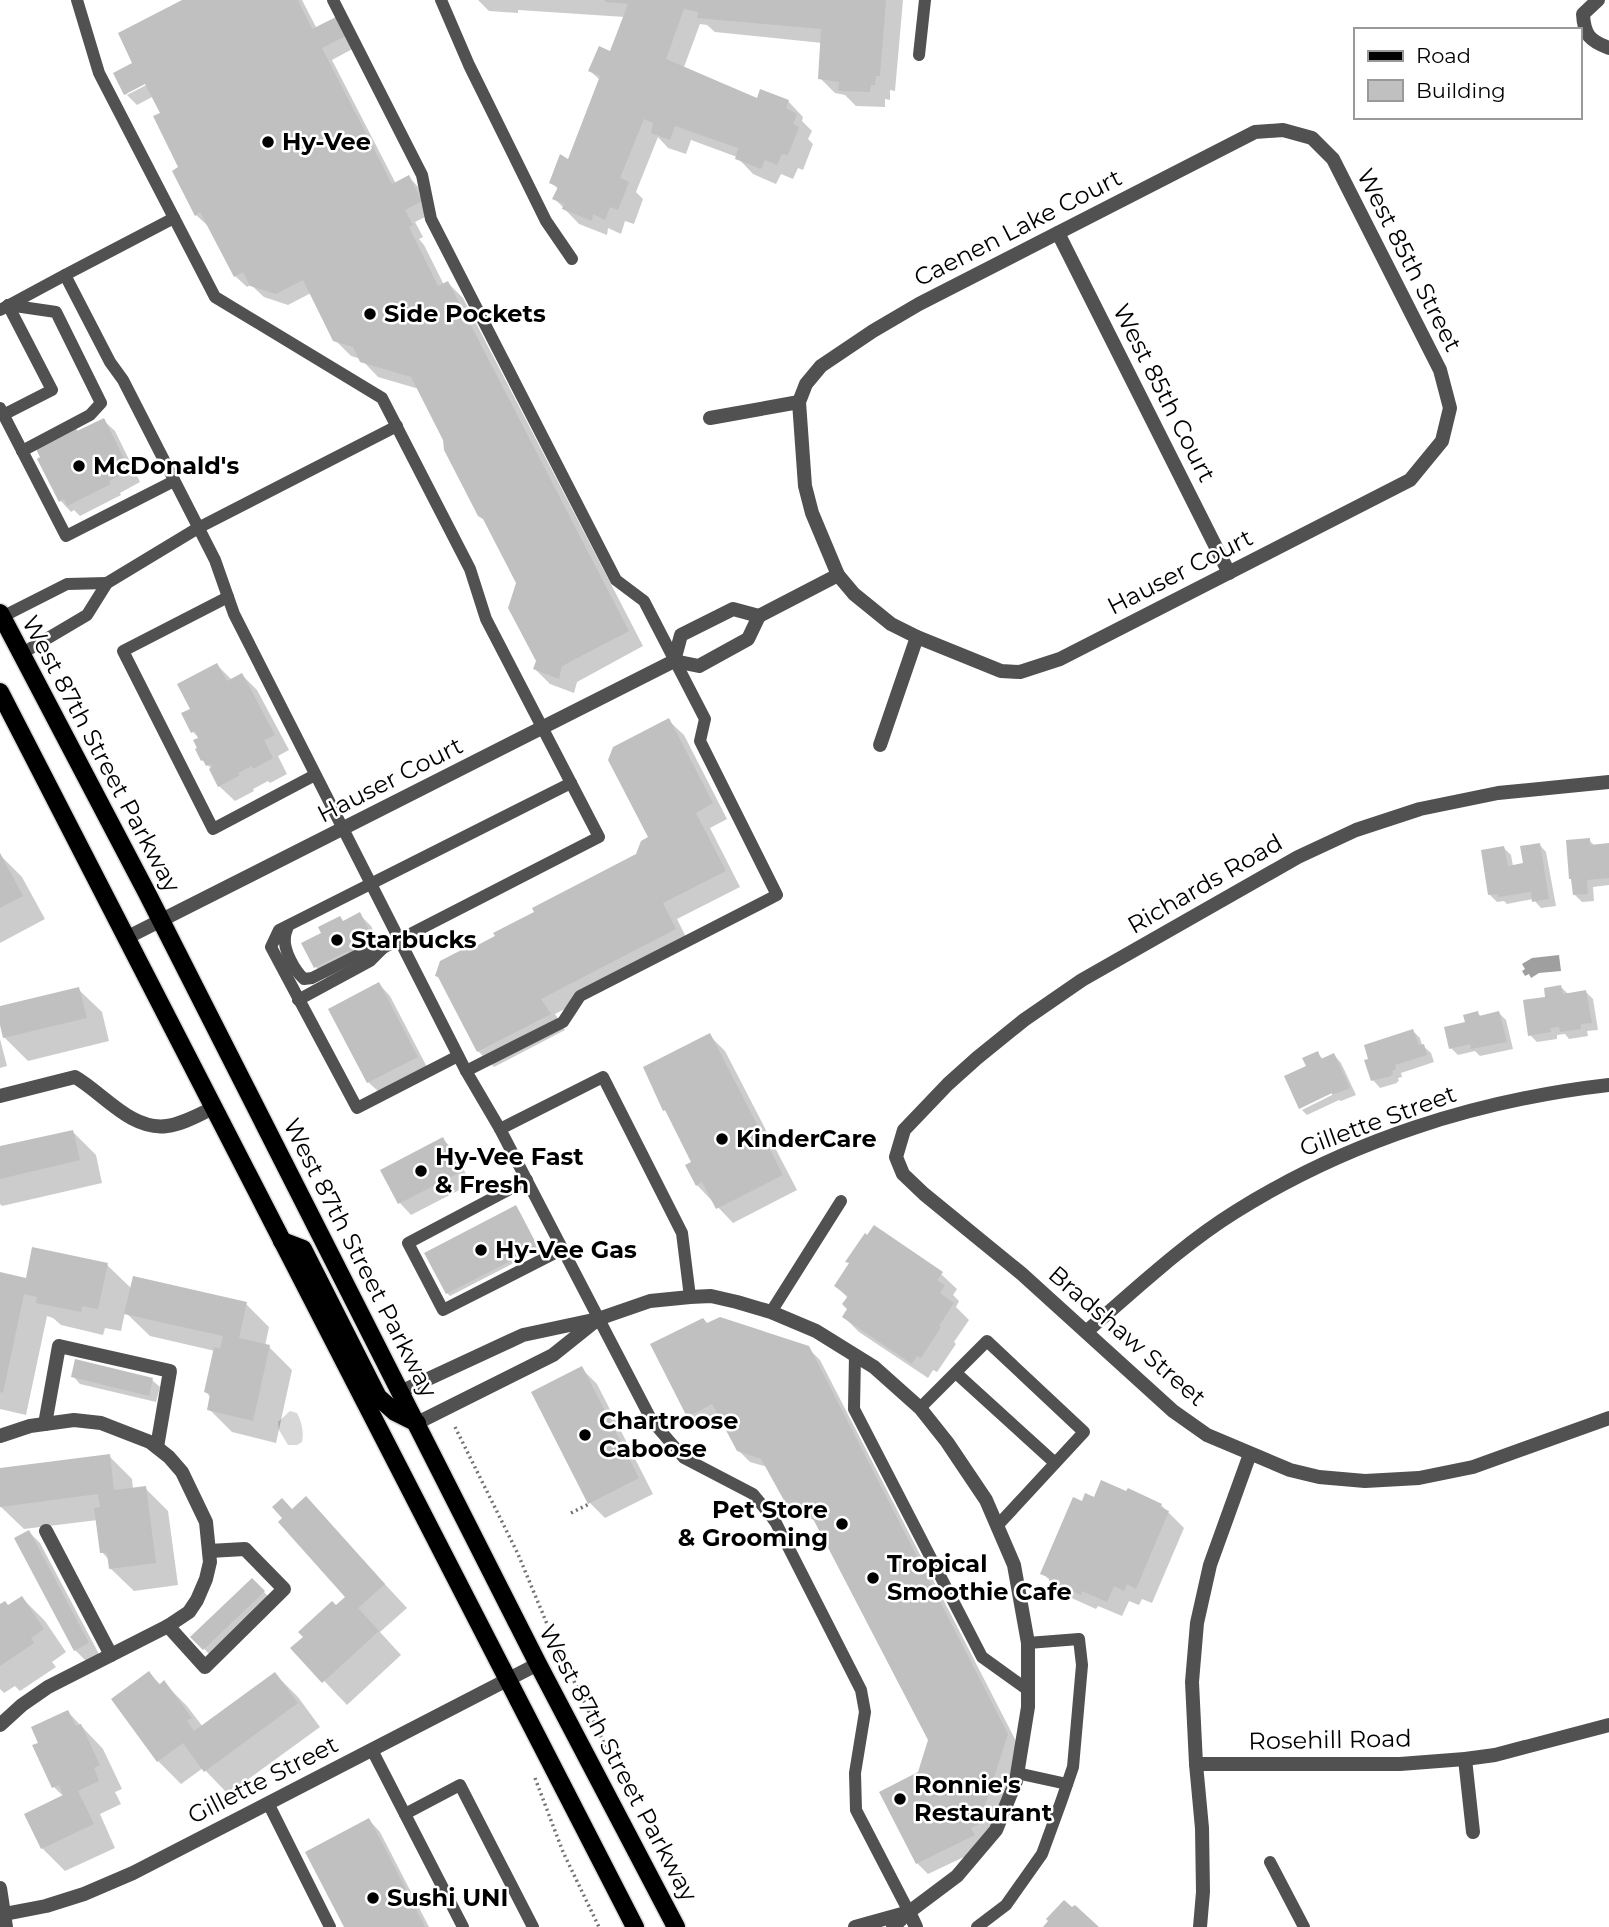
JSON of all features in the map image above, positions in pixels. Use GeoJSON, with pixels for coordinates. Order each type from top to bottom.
{"type":"FeatureCollection","features":[{"type":"Feature","properties":{"kind":"main road","name":"West 87th Street Parkway"},"geometry":{"type":"LineString","coordinates":[[1,615],[160,920],[538,1664],[676,1927]]}},
{"type":"Feature","properties":{"kind":"main road"},"geometry":{"type":"LineString","coordinates":[[0,692],[635,1927]]}},
{"type":"Feature","properties":{"kind":"main road"},"geometry":{"type":"LineString","coordinates":[[282,1241],[303,1249],[378,1397],[395,1412],[417,1423]]}},
{"type":"Feature","properties":{"kind":"main road"},"geometry":{"type":"LineString","coordinates":[[622,1901],[649,1927]]}},
{"type":"Feature","properties":{"kind":"street"},"geometry":{"type":"LineString","coordinates":[[1598,0],[1583,14],[1583,29],[1594,43],[1609,48]]}},
{"type":"Feature","properties":{"kind":"street","name":"Caenen Lake Court"},"geometry":{"type":"LineString","coordinates":[[799,402],[806,383],[821,366],[919,304],[1255,132],[1283,130]]}},
{"type":"Feature","properties":{"kind":"street","name":"West 85th Street"},"geometry":{"type":"LineString","coordinates":[[1283,130],[1312,138],[1333,159],[1440,370],[1450,408],[1442,441]]}},
{"type":"Feature","properties":{"kind":"street","name":"West 85th Court"},"geometry":{"type":"LineString","coordinates":[[1058,233],[1229,573]]}},
{"type":"Feature","properties":{"kind":"street"},"geometry":{"type":"LineString","coordinates":[[710,418],[799,402],[805,486],[812,513],[838,575]]}},
{"type":"Feature","properties":{"kind":"street","name":"Hauser Court"},"geometry":{"type":"LineString","coordinates":[[126,938],[674,661],[699,666],[748,639],[759,616],[838,575],[854,594],[891,624],[1001,671],[1020,672],[1060,659],[1410,480],[1442,441]]}},
{"type":"Feature","properties":{"kind":"street"},"geometry":{"type":"LineString","coordinates":[[674,661],[681,635],[733,609],[759,616]]}},
{"type":"Feature","properties":{"kind":"street"},"geometry":{"type":"LineString","coordinates":[[880,745],[917,637]]}},
{"type":"Feature","properties":{"kind":"street","name":"Richards Road"},"geometry":{"type":"LineString","coordinates":[[896,1157],[904,1130],[976,1058],[1024,1020],[1082,980],[1297,857],[1356,830],[1420,809],[1499,793],[1609,782]]}},
{"type":"Feature","properties":{"kind":"street"},"geometry":{"type":"LineString","coordinates":[[0,1096],[75,1077],[126,1114],[147,1125],[165,1126],[185,1121],[213,1108]]}},
{"type":"Feature","properties":{"kind":"street","name":"Gillette Street"},"geometry":{"type":"LineString","coordinates":[[1087,1331],[1169,1259],[1233,1213],[1290,1179],[1337,1157],[1421,1125],[1487,1106],[1609,1085]]}},
{"type":"Feature","properties":{"kind":"street","name":"Bradshaw Street"},"geometry":{"type":"LineString","coordinates":[[896,1157],[903,1174],[924,1194],[1022,1274],[1172,1411],[1207,1435],[1290,1470],[1365,1481],[1419,1478],[1473,1467],[1609,1418]]}},
{"type":"Feature","properties":{"kind":"street"},"geometry":{"type":"LineString","coordinates":[[400,1392],[523,1335],[598,1319],[650,1301],[712,1296],[771,1312],[816,1331],[874,1367],[920,1408],[947,1442],[986,1500],[1014,1565],[1028,1643],[1028,1707],[1016,1781],[996,1830],[957,1876],[893,1927]]}},
{"type":"Feature","properties":{"kind":"street"},"geometry":{"type":"LineString","coordinates":[[417,1423],[553,1355],[598,1319]]}},
{"type":"Feature","properties":{"kind":"street"},"geometry":{"type":"LineString","coordinates":[[45,1424],[59,1346],[170,1371],[157,1447]]}},
{"type":"Feature","properties":{"kind":"street"},"geometry":{"type":"LineString","coordinates":[[0,1436],[30,1426],[74,1420],[101,1423],[150,1442],[182,1472],[206,1522],[210,1562],[206,1579],[189,1612],[168,1626],[48,1687],[22,1705],[0,1726]]}},
{"type":"Feature","properties":{"kind":"street"},"geometry":{"type":"LineString","coordinates":[[1199,1927],[1203,1892],[1202,1841],[1192,1682],[1197,1623],[1210,1565],[1251,1454]]}},
{"type":"Feature","properties":{"kind":"street"},"geometry":{"type":"LineString","coordinates":[[46,1531],[111,1655]]}},
{"type":"Feature","properties":{"kind":"street"},"geometry":{"type":"LineString","coordinates":[[168,1626],[205,1667],[284,1589],[246,1549],[209,1551]]}},
{"type":"Feature","properties":{"kind":"street","name":"Gillette Street"},"geometry":{"type":"LineString","coordinates":[[4,1919],[96,1889],[133,1873],[538,1664]]}},
{"type":"Feature","properties":{"kind":"street","name":"Rosehill Road"},"geometry":{"type":"LineString","coordinates":[[1196,1765],[1400,1764],[1465,1759],[1494,1755],[1609,1725]]}},
{"type":"Feature","properties":{"kind":"street"},"geometry":{"type":"LineString","coordinates":[[1465,1759],[1473,1832]]}},
{"type":"Feature","properties":{"kind":"street"},"geometry":{"type":"LineString","coordinates":[[0,1888],[4,1919]]}},
{"type":"Feature","properties":{"kind":"street"},"geometry":{"type":"LineString","coordinates":[[855,1927],[909,1912]]}},
{"type":"Feature","properties":{"kind":"street"},"geometry":{"type":"LineString","coordinates":[[909,1912],[916,1927]]}},
{"type":"Feature","properties":{"kind":"lane"},"geometry":{"type":"LineString","coordinates":[[77,0],[99,73],[215,297],[382,398],[470,569],[486,619],[599,837],[383,948],[370,961],[299,1000]]}},
{"type":"Feature","properties":{"kind":"lane"},"geometry":{"type":"LineString","coordinates":[[333,0],[422,175],[431,219],[616,580],[644,601],[705,719],[700,741],[777,895],[580,996],[563,1022],[466,1071]]}},
{"type":"Feature","properties":{"kind":"lane"},"geometry":{"type":"LineString","coordinates":[[441,0],[469,65],[546,221],[572,259]]}},
{"type":"Feature","properties":{"kind":"lane"},"geometry":{"type":"LineString","coordinates":[[919,55],[925,0]]}},
{"type":"Feature","properties":{"kind":"lane"},"geometry":{"type":"LineString","coordinates":[[4,308],[174,218]]}},
{"type":"Feature","properties":{"kind":"lane"},"geometry":{"type":"LineString","coordinates":[[65,275],[110,362],[123,380],[215,560],[234,614],[458,1056],[500,1129],[652,1421],[684,1458],[753,1494],[776,1523],[861,1690],[865,1712],[855,1773],[856,1810],[909,1912]]}},
{"type":"Feature","properties":{"kind":"lane"},"geometry":{"type":"LineString","coordinates":[[4,308],[52,390],[2,412],[66,536],[174,481]]}},
{"type":"Feature","properties":{"kind":"lane"},"geometry":{"type":"LineString","coordinates":[[4,308],[56,312],[101,402],[90,415],[22,451]]}},
{"type":"Feature","properties":{"kind":"lane"},"geometry":{"type":"LineString","coordinates":[[21,654],[87,615],[107,583],[198,528],[397,426]]}},
{"type":"Feature","properties":{"kind":"lane"},"geometry":{"type":"LineString","coordinates":[[1,615],[67,584],[107,583]]}},
{"type":"Feature","properties":{"kind":"lane"},"geometry":{"type":"LineString","coordinates":[[228,597],[123,651],[213,830],[315,775]]}},
{"type":"Feature","properties":{"kind":"lane"},"geometry":{"type":"LineString","coordinates":[[458,1056],[357,1108],[271,947],[279,930],[571,783]]}},
{"type":"Feature","properties":{"kind":"lane"},"geometry":{"type":"LineString","coordinates":[[289,926],[284,939],[286,947],[298,973],[304,979],[312,978],[370,948],[383,948]]}},
{"type":"Feature","properties":{"kind":"lane"},"geometry":{"type":"LineString","coordinates":[[500,1129],[603,1077],[682,1233],[690,1297]]}},
{"type":"Feature","properties":{"kind":"lane"},"geometry":{"type":"LineString","coordinates":[[527,1180],[408,1243],[443,1310],[563,1249]]}},
{"type":"Feature","properties":{"kind":"lane"},"geometry":{"type":"LineString","coordinates":[[771,1312],[841,1201]]}},
{"type":"Feature","properties":{"kind":"lane"},"geometry":{"type":"LineString","coordinates":[[920,1408],[987,1341],[1084,1432],[997,1526]]}},
{"type":"Feature","properties":{"kind":"lane"},"geometry":{"type":"LineString","coordinates":[[855,1355],[854,1409],[860,1421],[982,1657],[1028,1690]]}},
{"type":"Feature","properties":{"kind":"lane"},"geometry":{"type":"LineString","coordinates":[[956,1373],[1055,1463]]}},
{"type":"Feature","properties":{"kind":"lane"},"geometry":{"type":"LineString","coordinates":[[977,1927],[1006,1905],[1042,1854],[1073,1767],[1082,1665],[1079,1639],[1028,1643]]}},
{"type":"Feature","properties":{"kind":"lane"},"geometry":{"type":"LineString","coordinates":[[372,1749],[463,1927]]}},
{"type":"Feature","properties":{"kind":"lane"},"geometry":{"type":"LineString","coordinates":[[1017,1773],[1067,1784]]}},
{"type":"Feature","properties":{"kind":"lane"},"geometry":{"type":"LineString","coordinates":[[405,1814],[460,1785],[533,1927]]}},
{"type":"Feature","properties":{"kind":"lane"},"geometry":{"type":"LineString","coordinates":[[268,1802],[330,1927]]}},
{"type":"Feature","properties":{"kind":"lane"},"geometry":{"type":"LineString","coordinates":[[1270,1862],[1304,1927]]}},
{"type":"Feature","properties":{"kind":"path"},"geometry":{"type":"LineString","coordinates":[[455,1427],[518,1554],[552,1636],[613,1761]]}},
{"type":"Feature","properties":{"kind":"path"},"geometry":{"type":"LineString","coordinates":[[571,1513],[589,1504]]}},
{"type":"Feature","properties":{"kind":"path"},"geometry":{"type":"LineString","coordinates":[[532,1771],[563,1852],[599,1927]]}},
{"type":"Feature","properties":{"kind":"shaded area"},"geometry":{"type":"Polygon","coordinates":[[[1559,955],[1561,971],[1539,973],[1531,978],[1529,974],[1525,976],[1522,971],[1525,969],[1522,964],[1532,958],[1559,955]]]}},
{"type":"Feature","properties":{"kind":"shaded area"},"geometry":{"type":"Polygon","coordinates":[[[290,1411],[297,1413],[302,1428],[302,1442],[297,1445],[288,1445],[279,1430],[278,1422],[290,1411]]]}},
{"type":"Feature","properties":{"kind":"building"},"geometry":{"type":"Polygon","coordinates":[[[182,0],[298,0],[312,29],[338,16],[348,35],[322,48],[392,184],[409,175],[422,201],[405,210],[413,225],[409,227],[438,286],[448,281],[629,631],[562,666],[559,679],[533,669],[536,661],[508,608],[516,583],[444,450],[443,440],[411,377],[360,362],[353,347],[333,341],[303,280],[276,294],[250,286],[243,272],[234,277],[200,212],[195,216],[172,171],[178,167],[153,116],[160,113],[145,84],[124,95],[113,73],[132,63],[118,33],[182,0]]]}},
{"type":"Feature","properties":{"kind":"building"},"geometry":{"type":"Polygon","coordinates":[[[605,0],[886,0],[880,76],[876,76],[875,85],[871,85],[870,92],[838,91],[839,82],[818,79],[821,29],[697,18],[698,12],[684,9],[666,59],[757,98],[760,89],[789,100],[786,108],[797,114],[793,124],[799,127],[788,155],[782,154],[777,165],[765,160],[761,169],[735,159],[738,148],[675,126],[670,140],[651,133],[653,123],[644,119],[620,178],[629,182],[618,210],[610,207],[605,220],[593,214],[592,221],[562,209],[564,204],[552,199],[558,187],[549,183],[560,154],[568,159],[600,76],[588,71],[599,46],[610,51],[628,4],[605,0]]]}},
{"type":"Feature","properties":{"kind":"building"},"geometry":{"type":"Polygon","coordinates":[[[104,418],[130,470],[109,481],[111,484],[67,506],[64,499],[59,502],[37,459],[40,457],[34,445],[74,424],[77,431],[104,418]]]}},
{"type":"Feature","properties":{"kind":"building"},"geometry":{"type":"Polygon","coordinates":[[[217,663],[227,681],[242,673],[275,735],[264,740],[273,758],[253,769],[252,766],[238,773],[240,775],[218,787],[209,769],[211,764],[206,766],[195,749],[197,748],[193,740],[198,738],[195,731],[191,733],[181,713],[190,709],[177,684],[217,663]]]}},
{"type":"Feature","properties":{"kind":"building"},"geometry":{"type":"Polygon","coordinates":[[[669,718],[713,803],[696,813],[726,871],[663,903],[676,929],[541,999],[551,1014],[477,1052],[438,977],[435,976],[440,961],[495,936],[493,933],[534,912],[532,908],[636,854],[641,841],[648,837],[608,760],[613,747],[669,718]]]}},
{"type":"Feature","properties":{"kind":"building"},"geometry":{"type":"Polygon","coordinates":[[[1590,838],[1590,845],[1609,843],[1609,878],[1587,880],[1588,894],[1573,895],[1566,840],[1590,838]]]}},
{"type":"Feature","properties":{"kind":"building"},"geometry":{"type":"Polygon","coordinates":[[[1540,843],[1549,899],[1532,902],[1531,892],[1498,897],[1498,894],[1488,895],[1481,850],[1504,846],[1508,866],[1523,863],[1520,846],[1540,843]]]}},
{"type":"Feature","properties":{"kind":"building"},"geometry":{"type":"Polygon","coordinates":[[[0,853],[23,896],[0,908],[0,853]]]}},
{"type":"Feature","properties":{"kind":"building","name":"Starbucks"},"geometry":{"type":"Polygon","coordinates":[[[360,912],[373,938],[357,946],[359,950],[350,954],[348,951],[314,968],[301,943],[321,933],[318,927],[340,916],[343,921],[360,912]]]}},
{"type":"Feature","properties":{"kind":"building"},"geometry":{"type":"Polygon","coordinates":[[[379,982],[418,1057],[367,1083],[328,1009],[379,982]]]}},
{"type":"Feature","properties":{"kind":"building"},"geometry":{"type":"Polygon","coordinates":[[[1561,985],[1563,994],[1586,990],[1592,1023],[1581,1024],[1581,1029],[1560,1032],[1559,1027],[1550,1028],[1551,1032],[1528,1036],[1523,1000],[1545,997],[1544,988],[1561,985]]]}},
{"type":"Feature","properties":{"kind":"building"},"geometry":{"type":"Polygon","coordinates":[[[79,987],[87,1018],[3,1038],[0,1006],[79,987]]]}},
{"type":"Feature","properties":{"kind":"building"},"geometry":{"type":"Polygon","coordinates":[[[1478,1011],[1479,1016],[1499,1011],[1507,1042],[1471,1049],[1470,1044],[1449,1049],[1444,1027],[1465,1022],[1463,1015],[1478,1011]]]}},
{"type":"Feature","properties":{"kind":"building"},"geometry":{"type":"Polygon","coordinates":[[[1413,1029],[1419,1045],[1424,1044],[1427,1055],[1395,1065],[1396,1069],[1391,1076],[1371,1081],[1364,1060],[1368,1059],[1364,1045],[1413,1029]]]}},
{"type":"Feature","properties":{"kind":"building","name":"KinderCare"},"geometry":{"type":"Polygon","coordinates":[[[710,1033],[783,1175],[716,1209],[702,1182],[696,1186],[685,1165],[691,1162],[643,1067],[710,1033]]]}},
{"type":"Feature","properties":{"kind":"building"},"geometry":{"type":"Polygon","coordinates":[[[1318,1051],[1321,1059],[1334,1053],[1350,1088],[1332,1093],[1299,1109],[1284,1076],[1306,1066],[1302,1058],[1318,1051]]]}},
{"type":"Feature","properties":{"kind":"building"},"geometry":{"type":"Polygon","coordinates":[[[73,1130],[80,1160],[0,1179],[0,1146],[73,1130]]]}},
{"type":"Feature","properties":{"kind":"building","name":"Hy-Vee Fast & Fresh"},"geometry":{"type":"Polygon","coordinates":[[[443,1137],[461,1172],[398,1204],[380,1170],[443,1137]]]}},
{"type":"Feature","properties":{"kind":"building","name":"Hy-Vee Gas"},"geometry":{"type":"Polygon","coordinates":[[[516,1205],[538,1247],[446,1294],[424,1253],[516,1205]]]}},
{"type":"Feature","properties":{"kind":"building"},"geometry":{"type":"Polygon","coordinates":[[[874,1225],[943,1272],[937,1280],[945,1285],[940,1293],[954,1303],[921,1358],[917,1356],[912,1364],[842,1317],[847,1309],[842,1304],[848,1296],[834,1286],[849,1263],[845,1262],[865,1233],[867,1235],[874,1225]]]}},
{"type":"Feature","properties":{"kind":"building"},"geometry":{"type":"Polygon","coordinates":[[[32,1247],[108,1263],[98,1309],[82,1306],[81,1312],[36,1303],[37,1297],[24,1294],[3,1393],[0,1392],[0,1272],[26,1278],[32,1247]]]}},
{"type":"Feature","properties":{"kind":"building"},"geometry":{"type":"Polygon","coordinates":[[[133,1276],[247,1302],[239,1338],[270,1345],[253,1421],[207,1410],[210,1394],[204,1392],[214,1347],[220,1349],[223,1336],[124,1314],[133,1276]]]}},
{"type":"Feature","properties":{"kind":"building"},"geometry":{"type":"Polygon","coordinates":[[[720,1317],[809,1346],[1008,1734],[979,1824],[971,1828],[975,1835],[916,1864],[879,1792],[918,1772],[928,1740],[810,1513],[786,1504],[761,1459],[737,1451],[712,1404],[687,1417],[650,1344],[703,1318],[707,1323],[720,1317]]]}},
{"type":"Feature","properties":{"kind":"building"},"geometry":{"type":"Polygon","coordinates":[[[75,1359],[153,1378],[149,1396],[71,1377],[75,1359]]]}},
{"type":"Feature","properties":{"kind":"building"},"geometry":{"type":"Polygon","coordinates":[[[582,1366],[639,1478],[588,1504],[531,1392],[582,1366]]]}},
{"type":"Feature","properties":{"kind":"building"},"geometry":{"type":"Polygon","coordinates":[[[110,1454],[114,1490],[146,1486],[156,1563],[109,1569],[107,1553],[100,1553],[94,1508],[100,1507],[98,1494],[0,1507],[0,1468],[110,1454]]]}},
{"type":"Feature","properties":{"kind":"building"},"geometry":{"type":"Polygon","coordinates":[[[1101,1480],[1126,1491],[1128,1488],[1162,1504],[1160,1507],[1169,1511],[1136,1589],[1127,1584],[1124,1591],[1114,1586],[1107,1602],[1082,1591],[1081,1595],[1049,1581],[1050,1578],[1040,1574],[1073,1497],[1082,1501],[1085,1493],[1094,1497],[1101,1480]]]}},
{"type":"Feature","properties":{"kind":"building"},"geometry":{"type":"Polygon","coordinates":[[[306,1496],[385,1584],[358,1608],[379,1631],[322,1683],[290,1648],[303,1637],[298,1632],[332,1601],[336,1605],[345,1597],[278,1522],[282,1518],[272,1507],[282,1498],[292,1509],[306,1496]]]}},
{"type":"Feature","properties":{"kind":"building"},"geometry":{"type":"Polygon","coordinates":[[[29,1530],[89,1643],[74,1651],[14,1538],[29,1530]]]}},
{"type":"Feature","properties":{"kind":"building"},"geometry":{"type":"Polygon","coordinates":[[[252,1578],[265,1591],[203,1650],[190,1637],[252,1578]]]}},
{"type":"Feature","properties":{"kind":"building"},"geometry":{"type":"Polygon","coordinates":[[[22,1596],[44,1629],[31,1638],[34,1643],[0,1666],[0,1604],[5,1601],[8,1605],[22,1596]]]}},
{"type":"Feature","properties":{"kind":"building"},"geometry":{"type":"Polygon","coordinates":[[[149,1671],[159,1685],[164,1680],[192,1718],[187,1721],[194,1731],[275,1672],[298,1703],[204,1772],[183,1743],[157,1762],[111,1699],[149,1671]]]}},
{"type":"Feature","properties":{"kind":"building"},"geometry":{"type":"Polygon","coordinates":[[[68,1710],[76,1726],[81,1724],[100,1765],[94,1768],[99,1781],[78,1791],[94,1824],[41,1849],[24,1814],[63,1795],[59,1785],[52,1788],[32,1745],[38,1743],[31,1727],[68,1710]]]}},
{"type":"Feature","properties":{"kind":"building"},"geometry":{"type":"Polygon","coordinates":[[[369,1818],[425,1927],[344,1927],[305,1852],[369,1818]]]}},
{"type":"Feature","properties":{"kind":"building"},"geometry":{"type":"Polygon","coordinates":[[[1064,1900],[1072,1907],[1075,1905],[1099,1927],[1043,1927],[1048,1921],[1046,1919],[1064,1900]]]}},
{"type":"Feature","properties":{"kind":"place","name":"Hy-Vee"},"geometry":{"type":"Point","coordinates":[268,142]}},
{"type":"Feature","properties":{"kind":"place","name":"Side Pockets"},"geometry":{"type":"Point","coordinates":[370,314]}},
{"type":"Feature","properties":{"kind":"place","name":"McDonald's"},"geometry":{"type":"Point","coordinates":[79,466]}},
{"type":"Feature","properties":{"kind":"place","name":"Starbucks"},"geometry":{"type":"Point","coordinates":[337,940]}},
{"type":"Feature","properties":{"kind":"place","name":"KinderCare"},"geometry":{"type":"Point","coordinates":[722,1139]}},
{"type":"Feature","properties":{"kind":"place","name":"Hy-Vee Fast & Fresh"},"geometry":{"type":"Point","coordinates":[421,1171]}},
{"type":"Feature","properties":{"kind":"place","name":"Hy-Vee Gas"},"geometry":{"type":"Point","coordinates":[481,1250]}},
{"type":"Feature","properties":{"kind":"place","name":"Chartroose Caboose"},"geometry":{"type":"Point","coordinates":[585,1435]}},
{"type":"Feature","properties":{"kind":"place","name":"Pet Store & Grooming"},"geometry":{"type":"Point","coordinates":[842,1524]}},
{"type":"Feature","properties":{"kind":"place","name":"Tropical Smoothie Cafe"},"geometry":{"type":"Point","coordinates":[873,1578]}},
{"type":"Feature","properties":{"kind":"place","name":"Ronnie's Restaurant"},"geometry":{"type":"Point","coordinates":[900,1799]}},
{"type":"Feature","properties":{"kind":"place","name":"Sushi UNI"},"geometry":{"type":"Point","coordinates":[373,1898]}}]}
